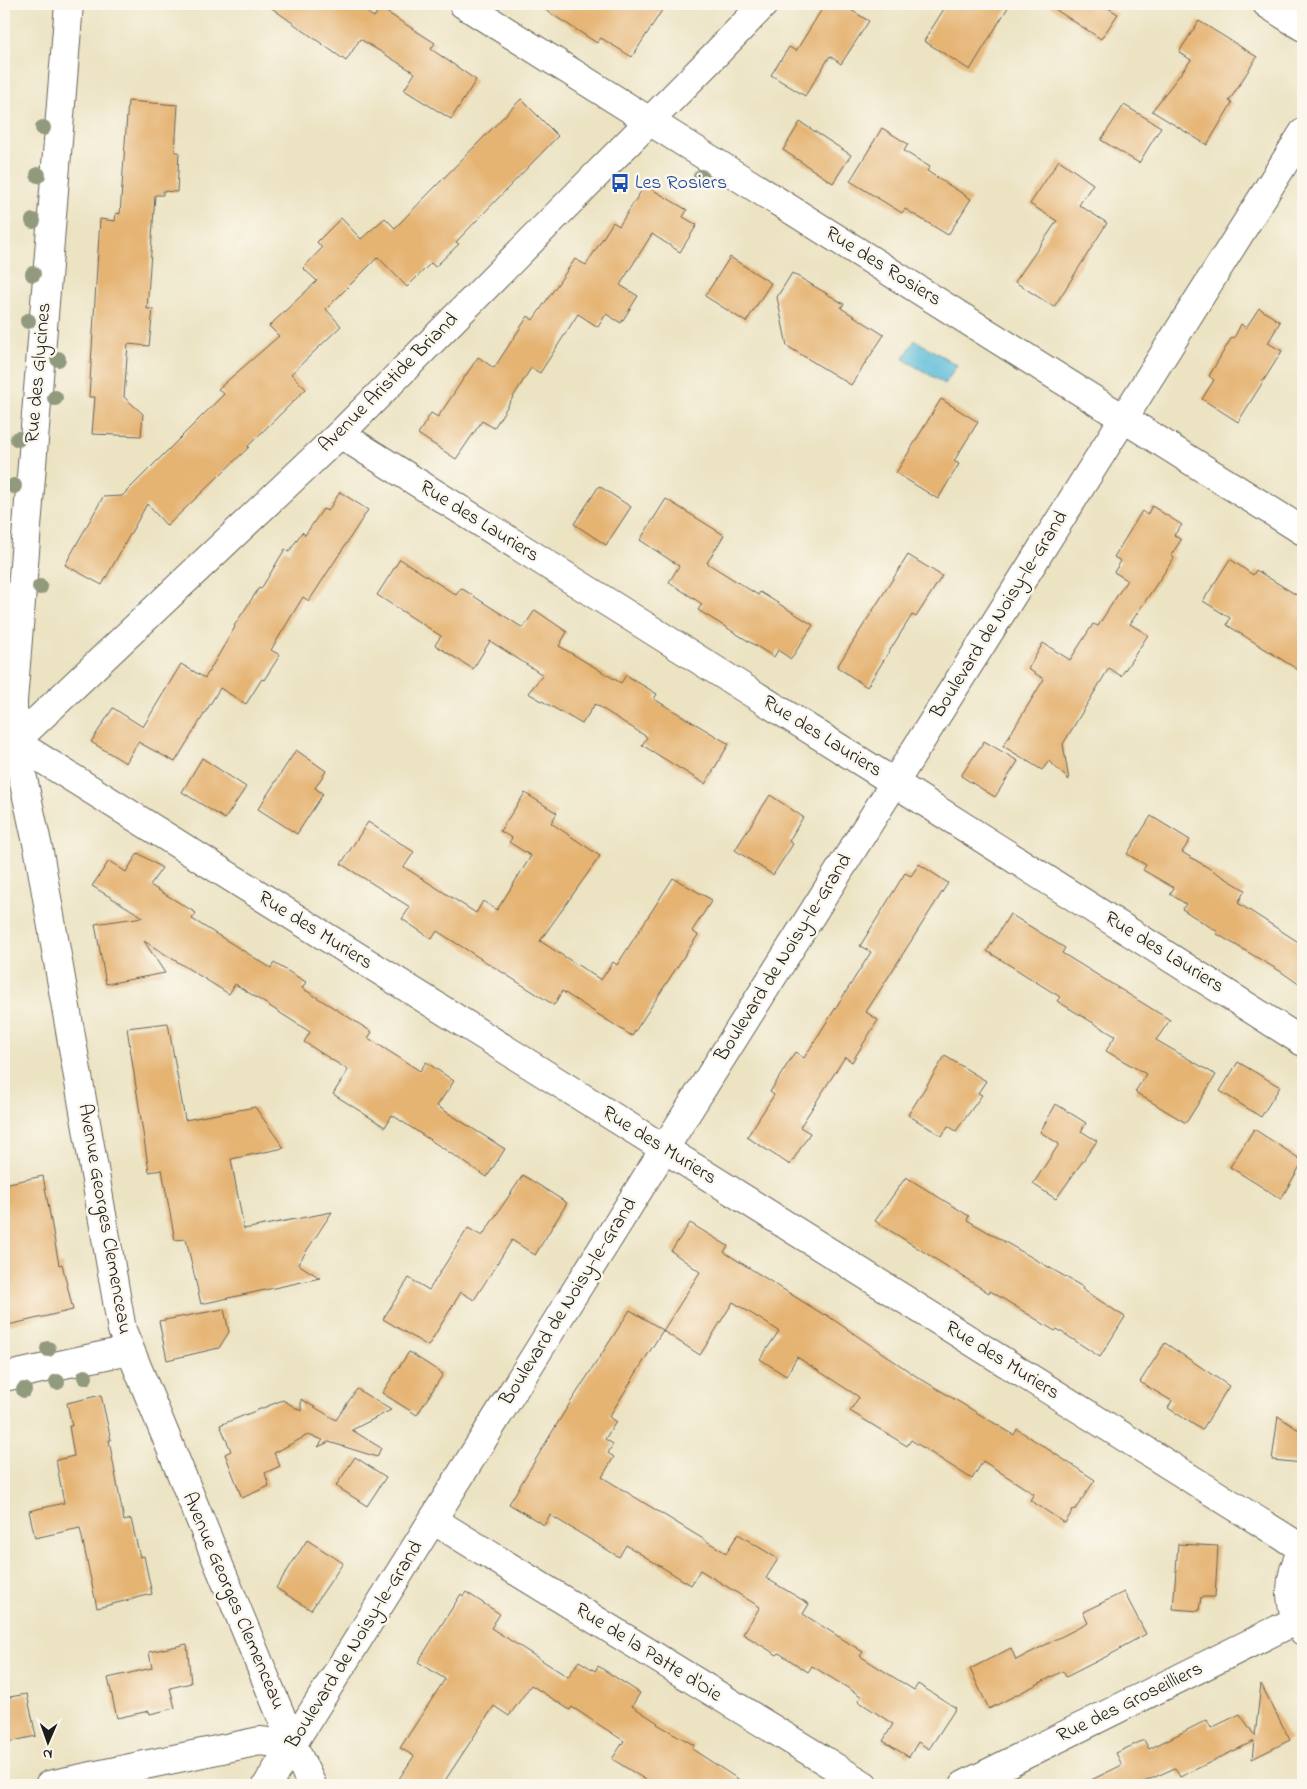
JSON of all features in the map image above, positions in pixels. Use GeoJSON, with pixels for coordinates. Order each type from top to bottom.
{"type":"FeatureCollection","features":[{"type":"Feature","properties":{"kind":"street","name":"Rue des Glycines"},"geometry":{"type":"LineString","coordinates":[[9,747],[13,722],[69,4]]}},
{"type":"Feature","properties":{"kind":"street","name":"Rue des Rosiers"},"geometry":{"type":"LineString","coordinates":[[463,4],[1303,532]]}},
{"type":"Feature","properties":{"kind":"street","name":"Avenue Aristide Briand"},"geometry":{"type":"LineString","coordinates":[[9,747],[103,656],[340,434],[764,4]]}},
{"type":"Feature","properties":{"kind":"street"},"geometry":{"type":"LineString","coordinates":[[1267,4],[1303,27]]}},
{"type":"Feature","properties":{"kind":"street","name":"Boulevard de Noisy-le-Grand"},"geometry":{"type":"LineString","coordinates":[[267,1785],[1303,133]]}},
{"type":"Feature","properties":{"kind":"street","name":"Rue des Lauriers"},"geometry":{"type":"LineString","coordinates":[[340,434],[1303,1042]]}},
{"type":"Feature","properties":{"kind":"street","name":"Rue des Muriers"},"geometry":{"type":"LineString","coordinates":[[9,747],[664,1150],[1303,1549]]}},
{"type":"Feature","properties":{"kind":"street","name":"Avenue Georges Clemenceau"},"geometry":{"type":"LineString","coordinates":[[9,747],[39,852],[122,1330],[293,1745],[312,1785]]}},
{"type":"Feature","properties":{"kind":"street"},"geometry":{"type":"LineString","coordinates":[[4,1377],[129,1350]]}},
{"type":"Feature","properties":{"kind":"street","name":"Rue de la Patte d'Oie"},"geometry":{"type":"LineString","coordinates":[[433,1520],[864,1785]]}},
{"type":"Feature","properties":{"kind":"street"},"geometry":{"type":"LineString","coordinates":[[1300,1626],[1291,1600],[1291,1578],[1303,1549]]}},
{"type":"Feature","properties":{"kind":"street","name":"Rue des Groseilliers"},"geometry":{"type":"LineString","coordinates":[[964,1785],[1300,1626]]}},
{"type":"Feature","properties":{"kind":"street"},"geometry":{"type":"LineString","coordinates":[[49,1785],[260,1741],[293,1745]]}},
{"type":"Feature","properties":{"kind":"water"},"geometry":{"type":"Polygon","coordinates":[[[915,340],[957,365],[945,384],[903,359],[915,340]]]}},
{"type":"Feature","properties":{"kind":"building"},"geometry":{"type":"Polygon","coordinates":[[[266,4],[354,4],[374,17],[380,8],[435,43],[431,49],[476,80],[451,119],[404,90],[415,73],[360,39],[346,61],[266,4]]]}},
{"type":"Feature","properties":{"kind":"building"},"geometry":{"type":"Polygon","coordinates":[[[536,4],[666,4],[632,57],[601,38],[597,43],[536,4]]]}},
{"type":"Feature","properties":{"kind":"building"},"geometry":{"type":"Polygon","coordinates":[[[825,4],[841,4],[869,21],[841,64],[830,56],[805,96],[771,75],[789,47],[796,51],[825,4]]]}},
{"type":"Feature","properties":{"kind":"building"},"geometry":{"type":"Polygon","coordinates":[[[947,4],[1010,4],[970,70],[924,41],[947,4]]]}},
{"type":"Feature","properties":{"kind":"building"},"geometry":{"type":"Polygon","coordinates":[[[1047,4],[1101,4],[1118,14],[1101,39],[1047,4]]]}},
{"type":"Feature","properties":{"kind":"building"},"geometry":{"type":"Polygon","coordinates":[[[1199,21],[1257,57],[1229,101],[1232,103],[1207,145],[1152,111],[1191,60],[1179,52],[1199,21]]]}},
{"type":"Feature","properties":{"kind":"building"},"geometry":{"type":"Polygon","coordinates":[[[521,99],[558,136],[456,242],[459,244],[435,267],[431,263],[407,287],[378,257],[326,309],[341,326],[291,374],[306,389],[249,447],[167,526],[147,504],[102,585],[65,565],[103,497],[122,496],[224,394],[218,389],[279,336],[269,326],[317,281],[303,268],[322,248],[317,242],[341,218],[361,239],[385,218],[395,228],[521,99]]]}},
{"type":"Feature","properties":{"kind":"building"},"geometry":{"type":"Polygon","coordinates":[[[128,101],[178,105],[175,152],[179,152],[177,192],[163,191],[163,195],[155,195],[147,309],[153,309],[149,346],[128,344],[124,397],[143,414],[141,436],[92,434],[95,397],[89,397],[100,219],[115,221],[116,213],[120,214],[128,101]]]}},
{"type":"Feature","properties":{"kind":"building"},"geometry":{"type":"Polygon","coordinates":[[[1124,105],[1161,127],[1139,163],[1101,140],[1124,105]]]}},
{"type":"Feature","properties":{"kind":"building"},"geometry":{"type":"Polygon","coordinates":[[[800,122],[851,155],[833,183],[783,150],[800,122]]]}},
{"type":"Feature","properties":{"kind":"building"},"geometry":{"type":"Polygon","coordinates":[[[882,128],[908,144],[904,151],[930,167],[927,171],[971,199],[948,235],[905,209],[902,213],[850,181],[882,128]]]}},
{"type":"Feature","properties":{"kind":"building"},"geometry":{"type":"Polygon","coordinates":[[[1059,160],[1093,184],[1079,205],[1107,223],[1054,307],[1015,282],[1057,221],[1030,204],[1059,160]]]}},
{"type":"Feature","properties":{"kind":"building"},"geometry":{"type":"Polygon","coordinates":[[[645,185],[687,210],[683,217],[697,225],[680,252],[652,234],[620,285],[638,296],[621,323],[606,314],[598,327],[578,314],[540,373],[531,368],[494,428],[482,421],[456,459],[418,434],[431,413],[438,417],[478,357],[494,368],[528,316],[533,320],[575,259],[586,265],[613,222],[619,226],[645,185]]]}},
{"type":"Feature","properties":{"kind":"building"},"geometry":{"type":"Polygon","coordinates":[[[730,257],[771,283],[746,322],[705,296],[730,257]]]}},
{"type":"Feature","properties":{"kind":"building"},"geometry":{"type":"Polygon","coordinates":[[[792,273],[844,304],[841,308],[884,335],[851,385],[787,346],[777,297],[792,273]]]}},
{"type":"Feature","properties":{"kind":"building"},"geometry":{"type":"Polygon","coordinates":[[[1259,308],[1280,322],[1268,343],[1282,351],[1238,422],[1202,399],[1214,380],[1209,376],[1232,337],[1234,338],[1241,324],[1246,328],[1259,308]]]}},
{"type":"Feature","properties":{"kind":"building"},"geometry":{"type":"Polygon","coordinates":[[[941,399],[978,422],[954,461],[959,464],[938,499],[896,473],[941,399]]]}},
{"type":"Feature","properties":{"kind":"building"},"geometry":{"type":"Polygon","coordinates":[[[599,486],[631,507],[606,545],[574,524],[599,486]]]}},
{"type":"Feature","properties":{"kind":"building"},"geometry":{"type":"Polygon","coordinates":[[[340,492],[368,510],[309,601],[303,597],[271,650],[280,655],[246,704],[220,688],[175,762],[138,742],[126,763],[91,742],[113,708],[143,727],[181,664],[205,678],[234,626],[259,588],[261,589],[285,549],[289,552],[302,532],[305,535],[323,509],[328,511],[340,492]]]}},
{"type":"Feature","properties":{"kind":"building"},"geometry":{"type":"Polygon","coordinates":[[[666,499],[724,535],[707,563],[758,595],[760,592],[813,625],[791,659],[778,650],[774,657],[698,610],[702,604],[669,582],[679,566],[640,540],[666,499]]]}},
{"type":"Feature","properties":{"kind":"building"},"geometry":{"type":"Polygon","coordinates":[[[1152,506],[1182,525],[1174,535],[1181,540],[1171,555],[1174,558],[1130,624],[1148,635],[1121,676],[1109,668],[1063,744],[1069,780],[1049,761],[1042,770],[1003,746],[1044,679],[1028,669],[1043,643],[1070,660],[1093,624],[1098,626],[1127,580],[1114,572],[1121,561],[1114,557],[1142,511],[1147,515],[1152,506]]]}},
{"type":"Feature","properties":{"kind":"building"},"geometry":{"type":"Polygon","coordinates":[[[908,555],[942,576],[916,617],[912,615],[867,687],[837,667],[908,555]]]}},
{"type":"Feature","properties":{"kind":"building"},"geometry":{"type":"Polygon","coordinates":[[[400,559],[456,595],[461,588],[523,628],[535,610],[567,632],[559,646],[621,683],[626,675],[657,694],[654,699],[729,744],[705,784],[642,745],[647,737],[595,704],[582,724],[528,693],[543,675],[490,641],[473,669],[435,645],[441,636],[377,595],[400,559]]]}},
{"type":"Feature","properties":{"kind":"building"},"geometry":{"type":"Polygon","coordinates":[[[1230,559],[1253,575],[1256,570],[1303,599],[1303,673],[1227,625],[1230,618],[1203,601],[1230,559]]]}},
{"type":"Feature","properties":{"kind":"building"},"geometry":{"type":"Polygon","coordinates":[[[984,741],[1018,761],[995,797],[961,776],[984,741]]]}},
{"type":"Feature","properties":{"kind":"building"},"geometry":{"type":"Polygon","coordinates":[[[296,750],[326,771],[315,788],[323,794],[297,834],[258,809],[296,750]]]}},
{"type":"Feature","properties":{"kind":"building"},"geometry":{"type":"Polygon","coordinates":[[[202,758],[246,787],[225,819],[182,792],[202,758]]]}},
{"type":"Feature","properties":{"kind":"building"},"geometry":{"type":"Polygon","coordinates":[[[525,793],[557,813],[551,823],[600,856],[540,941],[601,980],[613,962],[617,965],[673,878],[712,900],[692,931],[698,935],[632,1036],[562,991],[554,1005],[437,931],[432,939],[402,919],[410,907],[341,864],[368,822],[414,852],[404,867],[476,913],[483,901],[497,910],[531,856],[509,842],[512,838],[500,831],[525,793]]]}},
{"type":"Feature","properties":{"kind":"building"},"geometry":{"type":"Polygon","coordinates":[[[770,795],[803,817],[789,841],[793,844],[773,875],[735,850],[770,795]]]}},
{"type":"Feature","properties":{"kind":"building"},"geometry":{"type":"Polygon","coordinates":[[[1151,816],[1190,840],[1182,852],[1245,890],[1238,903],[1303,945],[1303,987],[1280,971],[1217,934],[1218,932],[1182,909],[1186,904],[1170,894],[1174,888],[1143,870],[1146,865],[1127,854],[1151,816]]]}},
{"type":"Feature","properties":{"kind":"building"},"geometry":{"type":"Polygon","coordinates":[[[138,853],[162,868],[150,885],[196,913],[192,919],[271,968],[274,963],[306,982],[302,988],[372,1032],[368,1038],[420,1071],[426,1062],[454,1081],[437,1106],[505,1149],[487,1177],[392,1115],[385,1127],[333,1094],[348,1070],[304,1042],[310,1032],[235,984],[229,994],[144,941],[165,973],[106,984],[95,924],[143,917],[92,886],[109,861],[126,872],[138,853]]]}},
{"type":"Feature","properties":{"kind":"building"},"geometry":{"type":"Polygon","coordinates":[[[919,864],[948,883],[866,1012],[878,1020],[852,1062],[845,1057],[800,1127],[810,1133],[790,1165],[747,1137],[774,1095],[770,1092],[795,1052],[804,1058],[871,952],[860,946],[905,873],[911,876],[919,864]]]}},
{"type":"Feature","properties":{"kind":"building"},"geometry":{"type":"Polygon","coordinates":[[[1010,914],[1065,948],[1062,953],[1170,1020],[1156,1040],[1216,1075],[1186,1123],[1135,1092],[1146,1074],[1106,1051],[1115,1036],[1057,1001],[1060,997],[987,951],[1010,914]]]}},
{"type":"Feature","properties":{"kind":"building"},"geometry":{"type":"Polygon","coordinates":[[[168,1023],[185,1120],[255,1107],[284,1148],[231,1159],[244,1229],[332,1212],[298,1264],[320,1278],[201,1304],[186,1239],[175,1240],[162,1170],[149,1172],[127,1028],[168,1023]]]}},
{"type":"Feature","properties":{"kind":"building"},"geometry":{"type":"Polygon","coordinates":[[[945,1056],[986,1081],[978,1093],[982,1095],[956,1131],[948,1126],[942,1136],[908,1115],[945,1056]]]}},
{"type":"Feature","properties":{"kind":"building"},"geometry":{"type":"Polygon","coordinates":[[[1238,1062],[1280,1087],[1261,1117],[1220,1091],[1238,1062]]]}},
{"type":"Feature","properties":{"kind":"building"},"geometry":{"type":"Polygon","coordinates":[[[1056,1104],[1086,1123],[1081,1131],[1097,1141],[1056,1199],[1033,1184],[1059,1144],[1040,1132],[1056,1104]]]}},
{"type":"Feature","properties":{"kind":"building"},"geometry":{"type":"Polygon","coordinates":[[[1254,1129],[1303,1161],[1281,1199],[1230,1167],[1254,1129]]]}},
{"type":"Feature","properties":{"kind":"building"},"geometry":{"type":"Polygon","coordinates":[[[523,1175],[567,1203],[535,1255],[512,1240],[474,1300],[461,1292],[428,1346],[383,1319],[409,1278],[429,1290],[468,1228],[482,1236],[523,1175]]]}},
{"type":"Feature","properties":{"kind":"building"},"geometry":{"type":"Polygon","coordinates":[[[43,1176],[59,1265],[62,1264],[73,1310],[4,1326],[4,1184],[43,1176]]]}},
{"type":"Feature","properties":{"kind":"building"},"geometry":{"type":"Polygon","coordinates":[[[906,1177],[969,1216],[967,1220],[1083,1287],[1082,1289],[1125,1317],[1100,1357],[1057,1329],[1055,1331],[997,1295],[990,1291],[989,1293],[875,1221],[906,1177]]]}},
{"type":"Feature","properties":{"kind":"building"},"geometry":{"type":"Polygon","coordinates":[[[690,1223],[728,1246],[724,1252],[825,1314],[916,1376],[1014,1435],[1017,1429],[1095,1480],[1065,1523],[1030,1500],[1034,1494],[983,1461],[972,1479],[911,1440],[907,1446],[850,1411],[859,1397],[797,1357],[786,1376],[760,1359],[779,1331],[733,1302],[700,1355],[663,1331],[700,1272],[671,1251],[690,1223]]]}},
{"type":"Feature","properties":{"kind":"building"},"geometry":{"type":"Polygon","coordinates":[[[224,1309],[229,1332],[219,1348],[167,1360],[159,1321],[224,1309]]]}},
{"type":"Feature","properties":{"kind":"building"},"geometry":{"type":"Polygon","coordinates":[[[630,1310],[663,1330],[609,1417],[616,1422],[605,1439],[613,1444],[608,1453],[614,1457],[602,1477],[726,1553],[738,1534],[778,1559],[766,1578],[809,1604],[803,1614],[863,1652],[860,1656],[914,1690],[918,1684],[956,1708],[929,1749],[918,1742],[909,1757],[883,1741],[893,1724],[858,1701],[861,1696],[812,1666],[808,1672],[779,1653],[777,1655],[743,1634],[760,1607],[700,1570],[691,1585],[626,1545],[619,1557],[550,1515],[544,1525],[509,1504],[563,1414],[630,1310]]]}},
{"type":"Feature","properties":{"kind":"building"},"geometry":{"type":"Polygon","coordinates":[[[1165,1343],[1229,1386],[1202,1430],[1168,1408],[1172,1401],[1140,1382],[1165,1343]]]}},
{"type":"Feature","properties":{"kind":"building"},"geometry":{"type":"Polygon","coordinates":[[[409,1352],[443,1374],[417,1415],[382,1393],[409,1352]]]}},
{"type":"Feature","properties":{"kind":"building"},"geometry":{"type":"Polygon","coordinates":[[[357,1389],[391,1410],[352,1430],[381,1448],[377,1457],[329,1442],[318,1447],[323,1440],[308,1435],[274,1453],[280,1466],[265,1473],[269,1486],[242,1498],[225,1454],[231,1451],[220,1425],[283,1400],[301,1411],[301,1399],[336,1420],[357,1389]]]}},
{"type":"Feature","properties":{"kind":"building"},"geometry":{"type":"Polygon","coordinates":[[[101,1395],[111,1440],[109,1440],[124,1521],[131,1519],[140,1557],[144,1556],[152,1594],[97,1608],[80,1528],[35,1538],[29,1511],[64,1503],[56,1460],[74,1456],[69,1426],[72,1426],[67,1403],[101,1395]]]}},
{"type":"Feature","properties":{"kind":"building"},"geometry":{"type":"Polygon","coordinates":[[[1278,1416],[1303,1433],[1303,1463],[1272,1460],[1278,1416]]]}},
{"type":"Feature","properties":{"kind":"building"},"geometry":{"type":"Polygon","coordinates":[[[355,1457],[386,1477],[367,1506],[336,1486],[355,1457]]]}},
{"type":"Feature","properties":{"kind":"building"},"geometry":{"type":"Polygon","coordinates":[[[307,1540],[343,1563],[311,1610],[276,1588],[307,1540]]]}},
{"type":"Feature","properties":{"kind":"building"},"geometry":{"type":"Polygon","coordinates":[[[1178,1544],[1218,1546],[1215,1597],[1201,1597],[1199,1611],[1173,1609],[1178,1544]]]}},
{"type":"Feature","properties":{"kind":"building"},"geometry":{"type":"Polygon","coordinates":[[[466,1592],[500,1614],[491,1628],[568,1677],[579,1661],[595,1671],[598,1666],[640,1693],[632,1706],[657,1724],[694,1745],[692,1749],[747,1785],[654,1785],[612,1759],[624,1741],[572,1707],[570,1710],[531,1685],[509,1716],[494,1706],[442,1785],[395,1785],[414,1756],[400,1748],[445,1679],[418,1662],[461,1594],[463,1596],[466,1592]]]}},
{"type":"Feature","properties":{"kind":"building"},"geometry":{"type":"Polygon","coordinates":[[[1124,1592],[1146,1634],[1066,1677],[1063,1671],[989,1709],[970,1669],[1011,1648],[1016,1660],[1088,1623],[1083,1612],[1124,1592]]]}},
{"type":"Feature","properties":{"kind":"building"},"geometry":{"type":"Polygon","coordinates":[[[187,1644],[191,1683],[170,1688],[175,1708],[150,1714],[149,1711],[117,1718],[108,1678],[152,1668],[149,1652],[187,1644]]]}},
{"type":"Feature","properties":{"kind":"building"},"geometry":{"type":"Polygon","coordinates":[[[1261,1684],[1290,1740],[1252,1759],[1254,1741],[1180,1777],[1175,1768],[1137,1785],[1081,1785],[1122,1765],[1116,1753],[1144,1740],[1149,1749],[1207,1720],[1211,1728],[1240,1714],[1255,1736],[1261,1684]]]}},
{"type":"Feature","properties":{"kind":"building"},"geometry":{"type":"Polygon","coordinates":[[[27,1694],[36,1736],[4,1743],[4,1698],[27,1694]]]}},
{"type":"Feature","properties":{"kind":"place","name":"Les Rosiers"},"geometry":{"type":"Point","coordinates":[620,183]}}]}
